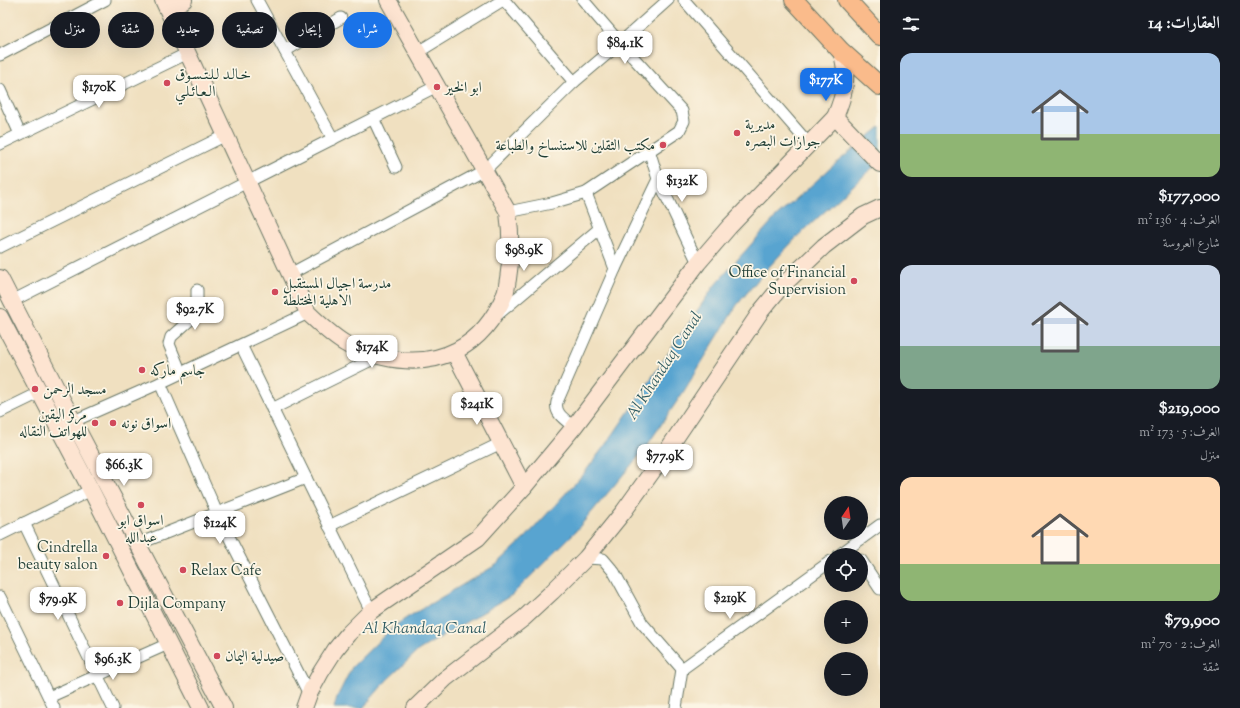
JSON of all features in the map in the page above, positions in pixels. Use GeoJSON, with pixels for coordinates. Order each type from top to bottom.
{"type":"FeatureCollection","features":[{"type":"Feature","properties":{"kind":"main road"},"geometry":{"type":"LineString","coordinates":[[184,0],[165,5],[308,313],[318,323],[346,345],[379,356],[409,361],[425,360],[454,352],[474,339],[491,320],[506,292],[511,265],[511,239],[508,212],[388,0]]}},
{"type":"Feature","properties":{"kind":"main road"},"geometry":{"type":"LineString","coordinates":[[794,0],[841,51],[880,86]]}},
{"type":"Feature","properties":{"kind":"main road"},"geometry":{"type":"LineString","coordinates":[[847,0],[880,36]]}},
{"type":"Feature","properties":{"kind":"main road"},"geometry":{"type":"LineString","coordinates":[[306,701],[335,650],[371,611],[478,538],[524,487],[574,427],[698,263],[729,227],[835,117],[842,100],[845,82],[845,66],[841,51]]}},
{"type":"Feature","properties":{"kind":"main road"},"geometry":{"type":"LineString","coordinates":[[835,117],[880,164]]}},
{"type":"Feature","properties":{"kind":"main road"},"geometry":{"type":"LineString","coordinates":[[415,708],[445,679],[524,618],[586,558],[624,511],[662,458],[749,329],[780,288],[824,246],[863,216],[880,208]]}},
{"type":"Feature","properties":{"kind":"main road"},"geometry":{"type":"LineString","coordinates":[[0,278],[73,421],[224,708]]}},
{"type":"Feature","properties":{"kind":"main road"},"geometry":{"type":"LineString","coordinates":[[0,317],[91,490],[201,708]]}},
{"type":"Feature","properties":{"kind":"main road"},"geometry":{"type":"LineString","coordinates":[[454,352],[524,487]]}},
{"type":"Feature","properties":{"kind":"street"},"geometry":{"type":"LineString","coordinates":[[0,55],[105,0]]}},
{"type":"Feature","properties":{"kind":"street"},"geometry":{"type":"LineString","coordinates":[[257,0],[333,139]]}},
{"type":"Feature","properties":{"kind":"street"},"geometry":{"type":"LineString","coordinates":[[418,52],[503,0],[574,82]]}},
{"type":"Feature","properties":{"kind":"street"},"geometry":{"type":"LineString","coordinates":[[508,212],[552,203],[586,193],[679,130],[684,121],[682,111],[583,0]]}},
{"type":"Feature","properties":{"kind":"street"},"geometry":{"type":"LineString","coordinates":[[684,0],[809,144]]}},
{"type":"Feature","properties":{"kind":"street"},"geometry":{"type":"LineString","coordinates":[[290,274],[485,170],[574,82],[620,43],[662,2]]}},
{"type":"Feature","properties":{"kind":"street"},"geometry":{"type":"LineString","coordinates":[[285,51],[341,18]]}},
{"type":"Feature","properties":{"kind":"street"},"geometry":{"type":"LineString","coordinates":[[0,144],[188,53]]}},
{"type":"Feature","properties":{"kind":"street"},"geometry":{"type":"LineString","coordinates":[[12,301],[437,86]]}},
{"type":"Feature","properties":{"kind":"street"},"geometry":{"type":"LineString","coordinates":[[0,90],[20,134]]}},
{"type":"Feature","properties":{"kind":"street"},"geometry":{"type":"LineString","coordinates":[[373,118],[396,167]]}},
{"type":"Feature","properties":{"kind":"street"},"geometry":{"type":"LineString","coordinates":[[0,247],[226,135]]}},
{"type":"Feature","properties":{"kind":"street"},"geometry":{"type":"LineString","coordinates":[[649,150],[658,179],[698,263]]}},
{"type":"Feature","properties":{"kind":"street"},"geometry":{"type":"LineString","coordinates":[[574,427],[558,413],[556,405],[615,269],[658,179]]}},
{"type":"Feature","properties":{"kind":"street"},"geometry":{"type":"LineString","coordinates":[[586,193],[615,269]]}},
{"type":"Feature","properties":{"kind":"street"},"geometry":{"type":"LineString","coordinates":[[491,320],[599,229]]}},
{"type":"Feature","properties":{"kind":"street"},"geometry":{"type":"LineString","coordinates":[[180,373],[169,344],[171,337],[192,318],[197,310],[197,290]]}},
{"type":"Feature","properties":{"kind":"street"},"geometry":{"type":"LineString","coordinates":[[59,429],[73,421],[160,383],[308,313]]}},
{"type":"Feature","properties":{"kind":"street"},"geometry":{"type":"LineString","coordinates":[[241,345],[371,611]]}},
{"type":"Feature","properties":{"kind":"street"},"geometry":{"type":"LineString","coordinates":[[272,409],[379,356]]}},
{"type":"Feature","properties":{"kind":"street"},"geometry":{"type":"LineString","coordinates":[[160,383],[217,513],[306,701]]}},
{"type":"Feature","properties":{"kind":"street"},"geometry":{"type":"LineString","coordinates":[[0,412],[39,393]]}},
{"type":"Feature","properties":{"kind":"street"},"geometry":{"type":"LineString","coordinates":[[329,526],[501,443]]}},
{"type":"Feature","properties":{"kind":"street"},"geometry":{"type":"LineString","coordinates":[[138,544],[306,478]]}},
{"type":"Feature","properties":{"kind":"street"},"geometry":{"type":"LineString","coordinates":[[0,535],[91,490]]}},
{"type":"Feature","properties":{"kind":"street"},"geometry":{"type":"LineString","coordinates":[[24,524],[113,708]]}},
{"type":"Feature","properties":{"kind":"street"},"geometry":{"type":"LineString","coordinates":[[848,548],[880,525]]}},
{"type":"Feature","properties":{"kind":"street"},"geometry":{"type":"LineString","coordinates":[[586,558],[603,560],[614,572],[642,623],[682,669]]}},
{"type":"Feature","properties":{"kind":"street"},"geometry":{"type":"LineString","coordinates":[[676,708],[682,669],[824,566]]}},
{"type":"Feature","properties":{"kind":"street"},"geometry":{"type":"LineString","coordinates":[[868,571],[880,590]]}},
{"type":"Feature","properties":{"kind":"street"},"geometry":{"type":"LineString","coordinates":[[0,597],[54,708]]}},
{"type":"Feature","properties":{"kind":"street"},"geometry":{"type":"LineString","coordinates":[[49,697],[168,644]]}},
{"type":"Feature","properties":{"kind":"water","name":"Al Khandaq Canal"},"geometry":{"type":"Polygon","coordinates":[[[880,127],[880,161],[797,237],[766,270],[737,305],[684,391],[644,450],[575,532],[512,595],[419,650],[387,680],[363,708],[334,708],[337,697],[352,667],[393,627],[496,565],[526,537],[585,472],[614,433],[714,286],[775,218],[835,164],[880,127]]]}},
{"type":"Feature","properties":{"kind":"place","name":"خـالـد لـلـتـسـوق الـعـائـلـي"},"geometry":{"type":"Point","coordinates":[167,83]}},
{"type":"Feature","properties":{"kind":"place","name":"ابو الخير"},"geometry":{"type":"Point","coordinates":[437,87]}},
{"type":"Feature","properties":{"kind":"place","name":"مديرية جوازات البصره"},"geometry":{"type":"Point","coordinates":[737,133]}},
{"type":"Feature","properties":{"kind":"place","name":"مكتب الثقلين للاستنساخ والطباعة"},"geometry":{"type":"Point","coordinates":[663,145]}},
{"type":"Feature","properties":{"kind":"place","name":"Office of Financial Supervision"},"geometry":{"type":"Point","coordinates":[854,281]}},
{"type":"Feature","properties":{"kind":"place","name":"مدرسة اجيال المستقبل الاهلية المختلطة"},"geometry":{"type":"Point","coordinates":[275,292]}},
{"type":"Feature","properties":{"kind":"place","name":"جاسم ماركه"},"geometry":{"type":"Point","coordinates":[142,370]}},
{"type":"Feature","properties":{"kind":"place","name":"مسجد الرحمن"},"geometry":{"type":"Point","coordinates":[35,389]}},
{"type":"Feature","properties":{"kind":"place","name":"مركز اليقين للهواتف النقاله"},"geometry":{"type":"Point","coordinates":[95,423]}},
{"type":"Feature","properties":{"kind":"place","name":"اسواق نونه"},"geometry":{"type":"Point","coordinates":[113,423]}},
{"type":"Feature","properties":{"kind":"place","name":"اسواق ابو عبدالله"},"geometry":{"type":"Point","coordinates":[141,505]}},
{"type":"Feature","properties":{"kind":"place","name":"Cindrella beauty salon"},"geometry":{"type":"Point","coordinates":[106,556]}},
{"type":"Feature","properties":{"kind":"place","name":"Relax Cafe"},"geometry":{"type":"Point","coordinates":[183,570]}},
{"type":"Feature","properties":{"kind":"place","name":"Dijla Company"},"geometry":{"type":"Point","coordinates":[120,603]}},
{"type":"Feature","properties":{"kind":"place","name":"صيدلية اليمان"},"geometry":{"type":"Point","coordinates":[217,656]}}]}
